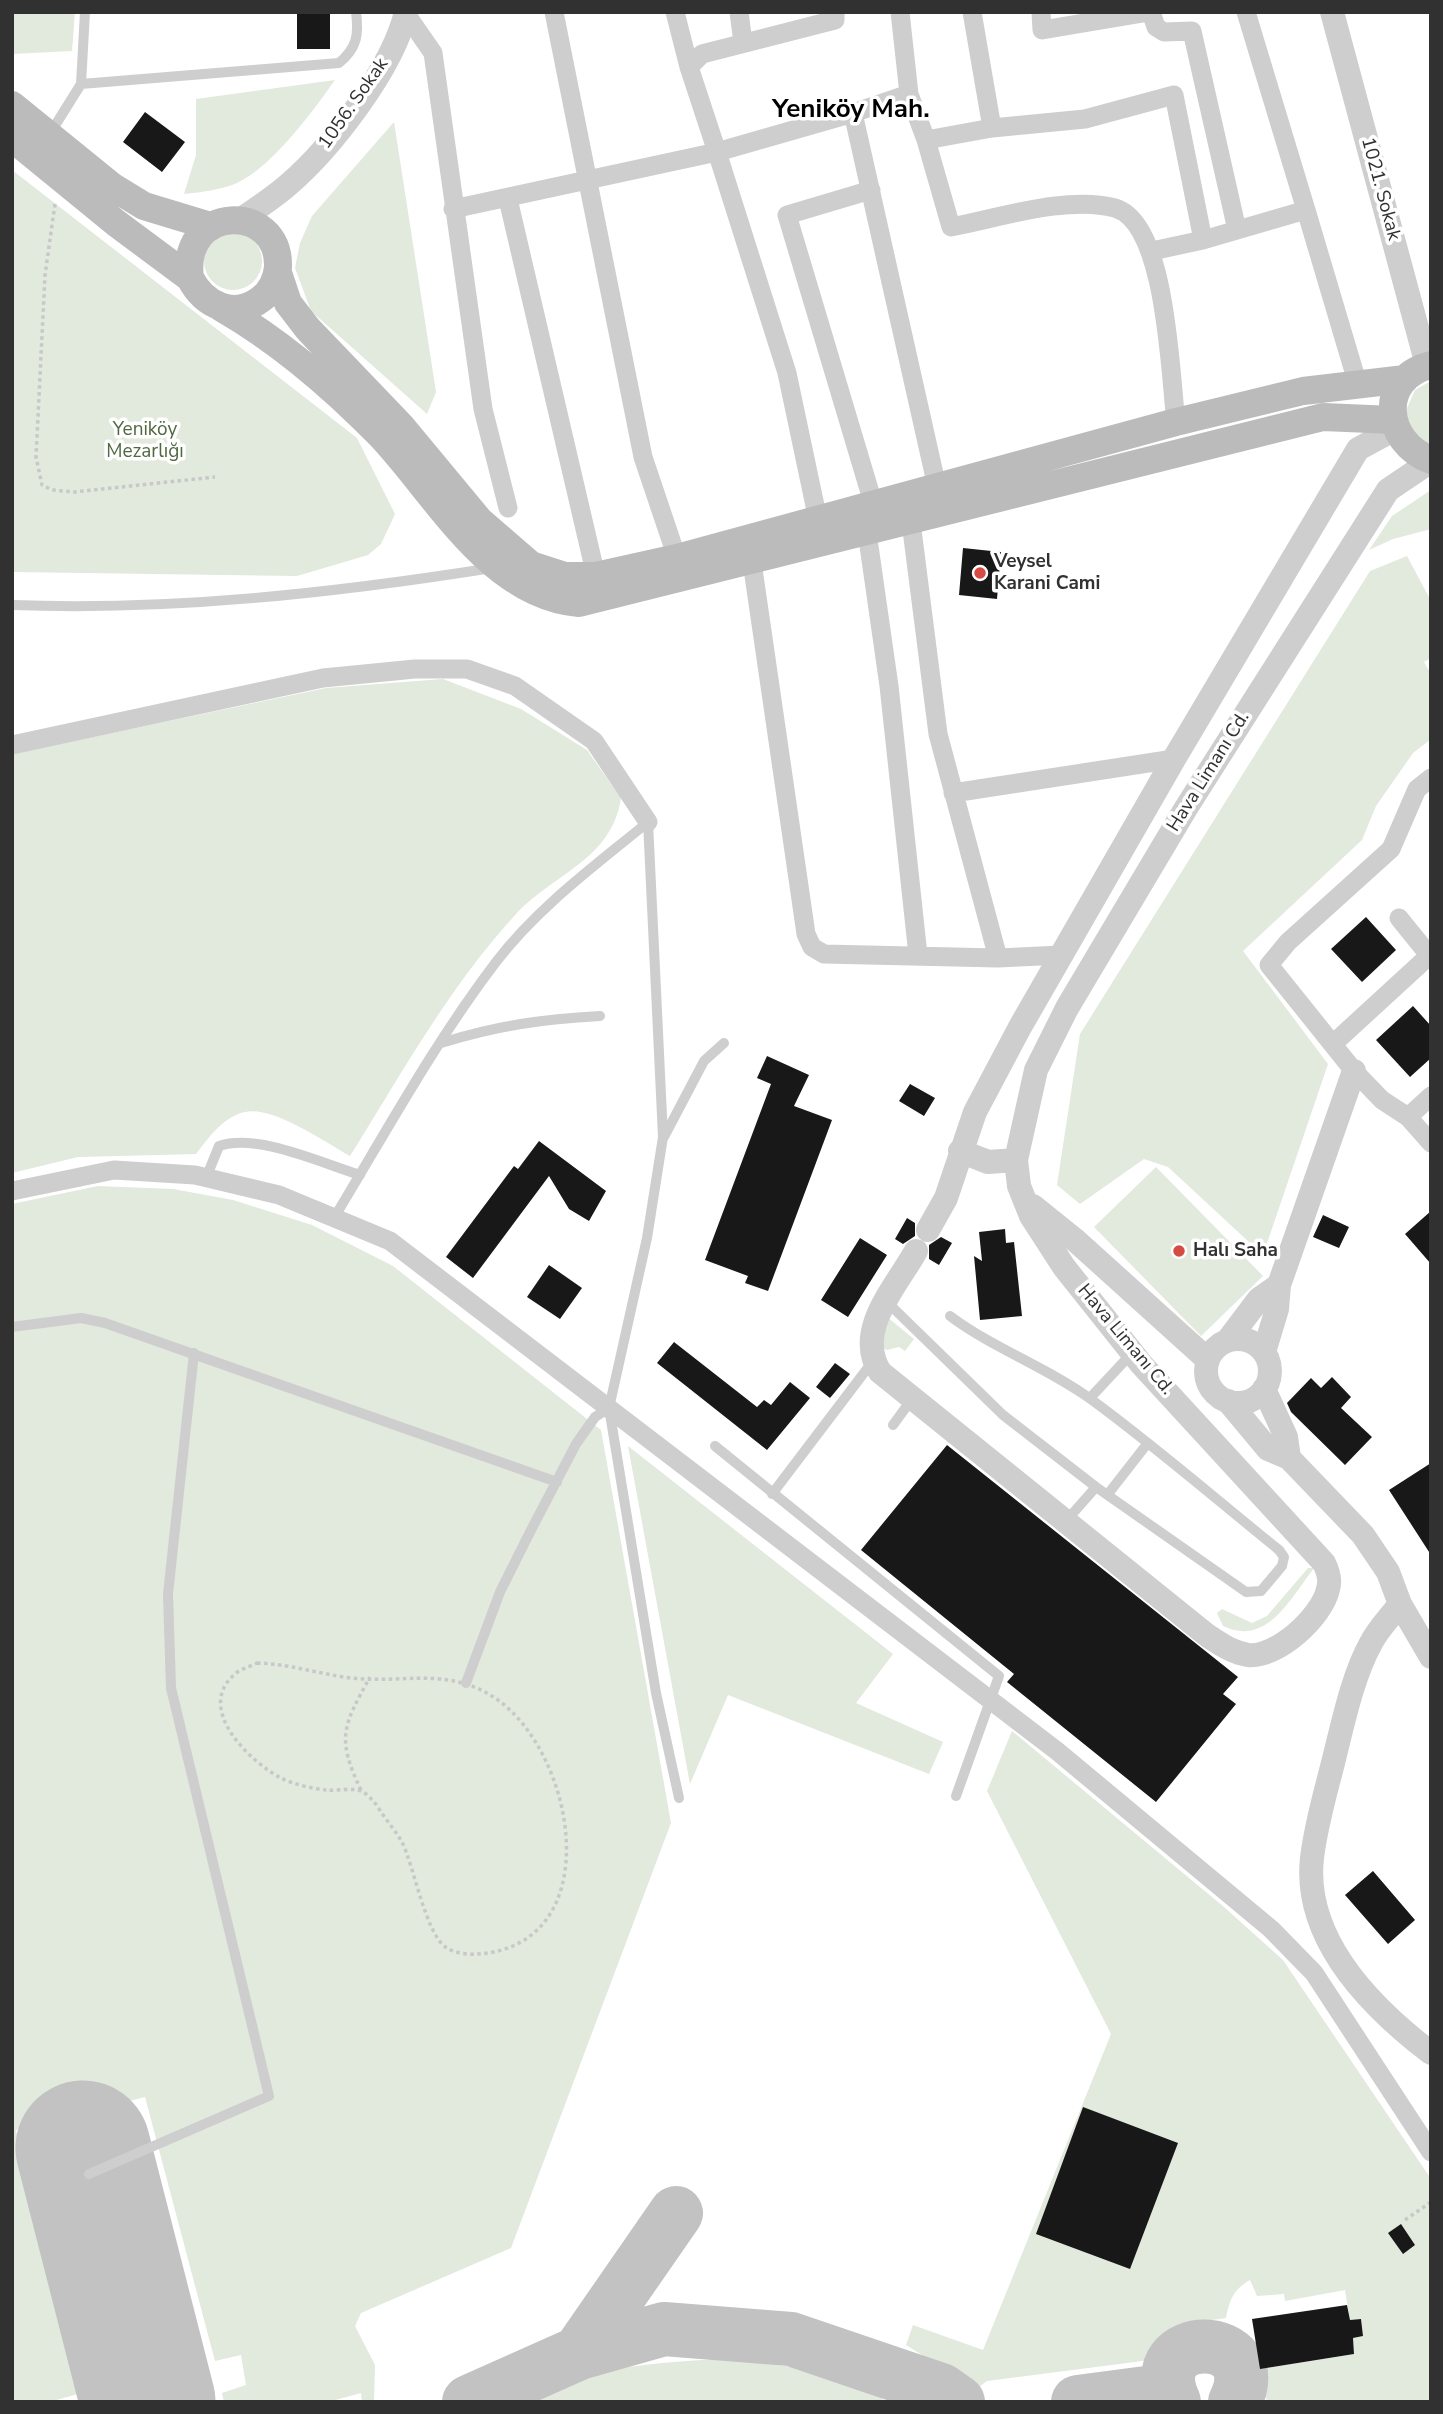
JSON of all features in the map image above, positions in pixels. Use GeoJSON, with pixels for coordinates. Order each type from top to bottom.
{"type":"FeatureCollection","features":[{"type":"Feature","properties":{"kind":"main road"},"geometry":{"type":"LineString","coordinates":[[12,105],[48,137],[113,187],[145,206],[210,226]]}},
{"type":"Feature","properties":{"kind":"main road"},"geometry":{"type":"LineString","coordinates":[[12,138],[67,184],[190,278],[203,296],[272,338],[326,384],[380,436],[499,567],[535,593],[556,601],[579,603],[751,562],[870,519],[937,487],[1176,422],[1303,391],[1358,385],[1421,370]]}},
{"type":"Feature","properties":{"kind":"main road"},"geometry":{"type":"LineString","coordinates":[[190,278],[188,263],[191,249],[210,226],[224,220],[240,220],[265,233],[276,251],[278,273],[288,303],[308,330],[401,426],[479,520],[531,565],[565,576],[596,576],[677,558],[818,520],[870,519],[911,522],[1323,417],[1394,425]]}},
{"type":"Feature","properties":{"kind":"main road"},"geometry":{"type":"LineString","coordinates":[[222,308],[251,306],[263,298],[278,273]]}},
{"type":"Feature","properties":{"kind":"main road"},"geometry":{"type":"LineString","coordinates":[[1421,370],[1397,391],[1394,425],[1410,449],[1431,460]]}},
{"type":"Feature","properties":{"kind":"street"},"geometry":{"type":"LineString","coordinates":[[554,12],[643,457],[677,558]]}},
{"type":"Feature","properties":{"kind":"street"},"geometry":{"type":"LineString","coordinates":[[675,12],[689,67],[787,373],[818,520]]}},
{"type":"Feature","properties":{"kind":"street"},"geometry":{"type":"LineString","coordinates":[[739,12],[744,43]]}},
{"type":"Feature","properties":{"kind":"street"},"geometry":{"type":"LineString","coordinates":[[689,67],[702,54],[835,20],[835,12]]}},
{"type":"Feature","properties":{"kind":"street"},"geometry":{"type":"LineString","coordinates":[[901,12],[909,94],[926,140],[951,227],[1069,204],[1116,208],[1135,220],[1152,251],[1176,422]]}},
{"type":"Feature","properties":{"kind":"street"},"geometry":{"type":"LineString","coordinates":[[972,12],[992,128]]}},
{"type":"Feature","properties":{"kind":"street"},"geometry":{"type":"LineString","coordinates":[[1041,12],[1042,30],[1150,12],[1156,27],[1164,32],[1192,31],[1237,230]]}},
{"type":"Feature","properties":{"kind":"street"},"geometry":{"type":"LineString","coordinates":[[1246,12],[1358,385]]}},
{"type":"Feature","properties":{"kind":"street","name":"1021. Sokak"},"geometry":{"type":"LineString","coordinates":[[1332,12],[1421,370]]}},
{"type":"Feature","properties":{"kind":"street"},"geometry":{"type":"LineString","coordinates":[[406,13],[432,53],[483,409],[508,508]]}},
{"type":"Feature","properties":{"kind":"street","name":"1056. Sokak"},"geometry":{"type":"LineString","coordinates":[[287,186],[317,157],[378,76],[406,13]]}},
{"type":"Feature","properties":{"kind":"street"},"geometry":{"type":"LineString","coordinates":[[453,209],[589,182],[717,152],[909,94]]}},
{"type":"Feature","properties":{"kind":"street"},"geometry":{"type":"LineString","coordinates":[[926,140],[992,128],[1085,119],[1174,94],[1203,240]]}},
{"type":"Feature","properties":{"kind":"street"},"geometry":{"type":"LineString","coordinates":[[853,113],[937,487]]}},
{"type":"Feature","properties":{"kind":"street"},"geometry":{"type":"LineString","coordinates":[[240,220],[287,186]]}},
{"type":"Feature","properties":{"kind":"street"},"geometry":{"type":"LineString","coordinates":[[265,233],[287,186]]}},
{"type":"Feature","properties":{"kind":"street"},"geometry":{"type":"LineString","coordinates":[[871,190],[787,215],[870,519],[918,955]]}},
{"type":"Feature","properties":{"kind":"street"},"geometry":{"type":"LineString","coordinates":[[508,199],[596,576]]}},
{"type":"Feature","properties":{"kind":"street"},"geometry":{"type":"LineString","coordinates":[[1152,251],[1203,240],[1306,210]]}},
{"type":"Feature","properties":{"kind":"street","name":"Hava Limanı Cd."},"geometry":{"type":"LineString","coordinates":[[1394,425],[1358,449],[1174,759],[1061,955],[975,1112],[946,1198],[870,1331],[869,1349],[880,1372],[1208,1636],[1231,1650],[1247,1655],[1262,1654],[1279,1648],[1301,1628],[1329,1589],[1329,1574],[1324,1563],[1132,1352],[1064,1267],[1031,1216],[1024,1199],[1016,1160],[1036,1070],[1067,1008],[1193,796],[1388,490],[1431,460]]}},
{"type":"Feature","properties":{"kind":"street"},"geometry":{"type":"LineString","coordinates":[[911,522],[938,734],[998,958]]}},
{"type":"Feature","properties":{"kind":"street"},"geometry":{"type":"LineString","coordinates":[[751,562],[806,934],[812,947],[824,954],[998,958],[1061,955]]}},
{"type":"Feature","properties":{"kind":"street"},"geometry":{"type":"LineString","coordinates":[[12,745],[323,678],[415,669],[467,669],[515,686],[594,741],[648,822]]}},
{"type":"Feature","properties":{"kind":"street"},"geometry":{"type":"LineString","coordinates":[[953,793],[1174,759]]}},
{"type":"Feature","properties":{"kind":"street"},"geometry":{"type":"LineString","coordinates":[[1431,778],[1417,789],[1391,849],[1289,942],[1269,965],[1354,1071],[1382,1100],[1408,1117],[1431,1143]]}},
{"type":"Feature","properties":{"kind":"street"},"geometry":{"type":"LineString","coordinates":[[1334,1043],[1430,955],[1399,918]]}},
{"type":"Feature","properties":{"kind":"street"},"geometry":{"type":"LineString","coordinates":[[1228,1401],[1247,1401],[1264,1390],[1270,1371],[1264,1352],[1277,1309],[1279,1285],[1354,1071]]}},
{"type":"Feature","properties":{"kind":"street"},"geometry":{"type":"LineString","coordinates":[[1408,1117],[1431,1096]]}},
{"type":"Feature","properties":{"kind":"street"},"geometry":{"type":"LineString","coordinates":[[960,1151],[988,1162],[1016,1160]]}},
{"type":"Feature","properties":{"kind":"street"},"geometry":{"type":"LineString","coordinates":[[12,1191],[114,1170],[206,1178],[279,1195],[390,1241],[1056,1751],[1271,1929],[1314,1973],[1431,2152]]}},
{"type":"Feature","properties":{"kind":"street"},"geometry":{"type":"LineString","coordinates":[[1024,1199],[1074,1239],[1208,1360]]}},
{"type":"Feature","properties":{"kind":"street"},"geometry":{"type":"LineString","coordinates":[[1279,1285],[1259,1299],[1228,1340],[1212,1352],[1206,1370],[1212,1389],[1228,1401],[1268,1450],[1289,1458],[1363,1535],[1388,1572],[1400,1604],[1431,1657]]}},
{"type":"Feature","properties":{"kind":"street"},"geometry":{"type":"LineString","coordinates":[[1228,1340],[1248,1340],[1264,1352]]}},
{"type":"Feature","properties":{"kind":"street"},"geometry":{"type":"LineString","coordinates":[[1264,1390],[1286,1437],[1289,1458]]}},
{"type":"Feature","properties":{"kind":"street"},"geometry":{"type":"LineString","coordinates":[[1400,1604],[1371,1643],[1345,1716],[1312,1860],[1315,1903],[1332,1950],[1409,2037],[1431,2053]]}},
{"type":"Feature","properties":{"kind":"lane"},"geometry":{"type":"LineString","coordinates":[[48,137],[81,84],[85,12]]}},
{"type":"Feature","properties":{"kind":"lane"},"geometry":{"type":"LineString","coordinates":[[81,84],[339,63],[352,52],[358,32],[356,12]]}},
{"type":"Feature","properties":{"kind":"lane"},"geometry":{"type":"LineString","coordinates":[[12,605],[94,608],[326,591],[499,567]]}},
{"type":"Feature","properties":{"kind":"lane"},"geometry":{"type":"LineString","coordinates":[[334,1218],[440,1044],[497,960],[557,897],[648,822]]}},
{"type":"Feature","properties":{"kind":"lane"},"geometry":{"type":"LineString","coordinates":[[648,822],[663,1137],[647,1237],[609,1408],[656,1693],[679,1798]]}},
{"type":"Feature","properties":{"kind":"lane"},"geometry":{"type":"LineString","coordinates":[[440,1044],[493,1027],[548,1018],[600,1016]]}},
{"type":"Feature","properties":{"kind":"lane"},"geometry":{"type":"LineString","coordinates":[[663,1137],[704,1061],[724,1043]]}},
{"type":"Feature","properties":{"kind":"lane"},"geometry":{"type":"LineString","coordinates":[[206,1178],[219,1146],[233,1141],[260,1144],[360,1175]]}},
{"type":"Feature","properties":{"kind":"lane"},"geometry":{"type":"LineString","coordinates":[[887,1302],[1003,1415],[1096,1487],[1247,1592],[1261,1591],[1282,1566],[1284,1557],[1279,1550],[1090,1398],[998,1345],[980,1339],[950,1316]]}},
{"type":"Feature","properties":{"kind":"lane"},"geometry":{"type":"LineString","coordinates":[[12,1327],[81,1318],[105,1323],[557,1482]]}},
{"type":"Feature","properties":{"kind":"lane"},"geometry":{"type":"LineString","coordinates":[[1090,1398],[1132,1352]]}},
{"type":"Feature","properties":{"kind":"lane"},"geometry":{"type":"LineString","coordinates":[[89,2174],[269,2096],[171,1688],[168,1594],[194,1353]]}},
{"type":"Feature","properties":{"kind":"lane"},"geometry":{"type":"LineString","coordinates":[[772,1494],[873,1361]]}},
{"type":"Feature","properties":{"kind":"lane"},"geometry":{"type":"LineString","coordinates":[[893,1425],[913,1398]]}},
{"type":"Feature","properties":{"kind":"lane"},"geometry":{"type":"LineString","coordinates":[[466,1683],[500,1592],[557,1482],[595,1417],[609,1408]]}},
{"type":"Feature","properties":{"kind":"lane"},"geometry":{"type":"LineString","coordinates":[[1108,1494],[1147,1444]]}},
{"type":"Feature","properties":{"kind":"lane"},"geometry":{"type":"LineString","coordinates":[[715,1446],[999,1676],[956,1796]]}},
{"type":"Feature","properties":{"kind":"lane"},"geometry":{"type":"LineString","coordinates":[[1065,1521],[1096,1487]]}},
{"type":"Feature","properties":{"kind":"path"},"geometry":{"type":"LineString","coordinates":[[67,184],[56,202],[44,275],[36,457],[42,485],[51,490],[74,492],[215,477]]}},
{"type":"Feature","properties":{"kind":"path"},"geometry":{"type":"LineString","coordinates":[[361,1790],[323,1790],[282,1779],[254,1761],[230,1732],[221,1711],[222,1690],[234,1674],[257,1663],[281,1664],[354,1678],[370,1677],[435,1677],[466,1683],[495,1698],[519,1718],[548,1762],[565,1812],[567,1849],[561,1889],[550,1916],[529,1938],[499,1953],[471,1955],[446,1948],[433,1931],[401,1842],[373,1800],[361,1790],[343,1744],[345,1730],[370,1677]]}},
{"type":"Feature","properties":{"kind":"path"},"geometry":{"type":"LineString","coordinates":[[1405,2220],[1431,2202]]}},
{"type":"Feature","properties":{"kind":"green space"},"geometry":{"type":"Polygon","coordinates":[[[12,12],[75,12],[72,51],[12,54],[12,12]]]}},
{"type":"Feature","properties":{"kind":"green space"},"geometry":{"type":"Polygon","coordinates":[[[335,80],[291,137],[264,165],[237,183],[184,194],[196,155],[196,99],[335,80]]]}},
{"type":"Feature","properties":{"kind":"green space"},"geometry":{"type":"Polygon","coordinates":[[[394,122],[436,392],[427,414],[311,311],[295,268],[300,243],[312,216],[394,122]]]}},
{"type":"Feature","properties":{"kind":"green space","name":"Yeniköy Mezarlığı"},"geometry":{"type":"Polygon","coordinates":[[[12,170],[357,438],[395,514],[381,544],[368,555],[297,576],[12,572],[12,170]]]}},
{"type":"Feature","properties":{"kind":"green space"},"geometry":{"type":"Polygon","coordinates":[[[227,232],[239,232],[254,240],[262,255],[262,267],[254,282],[239,290],[227,290],[212,282],[204,267],[204,255],[212,240],[227,232]]]}},
{"type":"Feature","properties":{"kind":"green space"},"geometry":{"type":"Polygon","coordinates":[[[1431,381],[1431,449],[1420,445],[1405,413],[1415,390],[1431,381]]]}},
{"type":"Feature","properties":{"kind":"green space"},"geometry":{"type":"Polygon","coordinates":[[[1431,490],[1431,529],[1393,539],[1369,550],[1392,516],[1431,490]]]}},
{"type":"Feature","properties":{"kind":"green space"},"geometry":{"type":"Polygon","coordinates":[[[1407,556],[1431,601],[1431,658],[1424,662],[1431,674],[1431,739],[1413,753],[1376,806],[1362,840],[1243,951],[1328,1064],[1263,1255],[1168,1167],[1144,1159],[1080,1204],[1057,1185],[1080,1034],[1370,571],[1407,556]]]}},
{"type":"Feature","properties":{"kind":"green space"},"geometry":{"type":"Polygon","coordinates":[[[443,679],[521,709],[587,750],[621,798],[616,819],[594,851],[517,913],[470,970],[428,1030],[350,1156],[299,1126],[256,1111],[230,1118],[217,1128],[196,1154],[78,1157],[12,1173],[12,754],[326,688],[443,679]]]}},
{"type":"Feature","properties":{"kind":"green space","name":"Halı Saha"},"geometry":{"type":"Polygon","coordinates":[[[1156,1167],[1263,1276],[1201,1336],[1094,1227],[1156,1167]]]}},
{"type":"Feature","properties":{"kind":"green space"},"geometry":{"type":"Polygon","coordinates":[[[98,1186],[173,1189],[233,1200],[312,1225],[393,1266],[601,1430],[671,1823],[511,2248],[361,2313],[355,2326],[375,2365],[374,2402],[362,2402],[361,2393],[328,2402],[224,2402],[222,2393],[246,2385],[241,2355],[215,2361],[145,2097],[16,2130],[78,2394],[49,2402],[12,2402],[12,1204],[98,1186]]]}},
{"type":"Feature","properties":{"kind":"green space"},"geometry":{"type":"Polygon","coordinates":[[[887,1317],[914,1339],[905,1351],[899,1347],[887,1350],[880,1347],[887,1317]]]}},
{"type":"Feature","properties":{"kind":"green space"},"geometry":{"type":"Polygon","coordinates":[[[628,1446],[893,1654],[856,1703],[943,1742],[929,1774],[728,1695],[690,1784],[628,1446]]]}},
{"type":"Feature","properties":{"kind":"green space"},"geometry":{"type":"Polygon","coordinates":[[[1308,1568],[1314,1568],[1286,1606],[1265,1625],[1239,1631],[1223,1626],[1217,1613],[1222,1609],[1252,1623],[1267,1616],[1308,1568]]]}},
{"type":"Feature","properties":{"kind":"green space"},"geometry":{"type":"Polygon","coordinates":[[[1012,1731],[1224,1907],[1283,1960],[1431,2179],[1431,2402],[1267,2402],[1260,2369],[1354,2354],[1353,2338],[1363,2336],[1361,2319],[1350,2320],[1345,2290],[1285,2301],[1284,2294],[1257,2296],[1250,2280],[1233,2296],[1226,2318],[1181,2328],[1164,2340],[1150,2360],[987,2381],[976,2389],[906,2345],[913,2325],[983,2350],[1111,2034],[987,1791],[1012,1731]]]}},
{"type":"Feature","properties":{"kind":"green space"},"geometry":{"type":"Polygon","coordinates":[[[721,2359],[786,2366],[829,2375],[869,2391],[887,2402],[520,2402],[545,2390],[593,2374],[668,2362],[721,2359]]]}},
{"type":"Feature","properties":{"kind":"building"},"geometry":{"type":"Polygon","coordinates":[[[297,12],[330,12],[330,49],[297,49],[297,12]]]}},
{"type":"Feature","properties":{"kind":"building"},"geometry":{"type":"Polygon","coordinates":[[[145,112],[185,142],[162,172],[123,142],[145,112]]]}},
{"type":"Feature","properties":{"kind":"building","name":"Veysel Karani Cami"},"geometry":{"type":"Polygon","coordinates":[[[963,548],[1001,552],[997,599],[959,595],[963,548]]]}},
{"type":"Feature","properties":{"kind":"building"},"geometry":{"type":"Polygon","coordinates":[[[1366,917],[1396,950],[1362,982],[1331,949],[1366,917]]]}},
{"type":"Feature","properties":{"kind":"building"},"geometry":{"type":"Polygon","coordinates":[[[1413,1006],[1431,1026],[1431,1058],[1410,1077],[1376,1040],[1413,1006]]]}},
{"type":"Feature","properties":{"kind":"building"},"geometry":{"type":"Polygon","coordinates":[[[767,1056],[809,1075],[794,1106],[832,1120],[768,1291],[745,1283],[748,1276],[705,1260],[771,1084],[757,1078],[767,1056]]]}},
{"type":"Feature","properties":{"kind":"building"},"geometry":{"type":"Polygon","coordinates":[[[910,1084],[935,1098],[924,1116],[899,1101],[910,1084]]]}},
{"type":"Feature","properties":{"kind":"building"},"geometry":{"type":"Polygon","coordinates":[[[539,1141],[606,1191],[589,1221],[569,1209],[549,1176],[473,1278],[446,1257],[514,1166],[518,1169],[539,1141]]]}},
{"type":"Feature","properties":{"kind":"building"},"geometry":{"type":"Polygon","coordinates":[[[1431,1211],[1431,1264],[1405,1234],[1431,1211]]]}},
{"type":"Feature","properties":{"kind":"building"},"geometry":{"type":"Polygon","coordinates":[[[1323,1215],[1349,1227],[1339,1248],[1313,1237],[1323,1215]]]}},
{"type":"Feature","properties":{"kind":"building"},"geometry":{"type":"Polygon","coordinates":[[[907,1218],[915,1223],[915,1236],[903,1244],[895,1239],[907,1218]]]}},
{"type":"Feature","properties":{"kind":"building"},"geometry":{"type":"Polygon","coordinates":[[[1005,1229],[1006,1243],[1014,1242],[1022,1316],[980,1320],[974,1256],[982,1261],[979,1232],[1005,1229]]]}},
{"type":"Feature","properties":{"kind":"building"},"geometry":{"type":"Polygon","coordinates":[[[941,1237],[952,1243],[939,1265],[929,1259],[929,1245],[941,1237]]]}},
{"type":"Feature","properties":{"kind":"building"},"geometry":{"type":"Polygon","coordinates":[[[860,1238],[887,1255],[848,1317],[821,1300],[860,1238]]]}},
{"type":"Feature","properties":{"kind":"building"},"geometry":{"type":"Polygon","coordinates":[[[549,1265],[582,1288],[560,1319],[527,1297],[549,1265]]]}},
{"type":"Feature","properties":{"kind":"building"},"geometry":{"type":"Polygon","coordinates":[[[674,1342],[757,1407],[764,1400],[771,1405],[790,1382],[810,1398],[767,1450],[657,1363],[674,1342]]]}},
{"type":"Feature","properties":{"kind":"building"},"geometry":{"type":"Polygon","coordinates":[[[835,1363],[850,1374],[830,1398],[816,1387],[835,1363]]]}},
{"type":"Feature","properties":{"kind":"building"},"geometry":{"type":"Polygon","coordinates":[[[1332,1377],[1351,1397],[1341,1408],[1372,1437],[1345,1465],[1291,1412],[1287,1403],[1311,1378],[1321,1388],[1332,1377]]]}},
{"type":"Feature","properties":{"kind":"building"},"geometry":{"type":"Polygon","coordinates":[[[947,1445],[1238,1677],[1223,1694],[1236,1704],[1156,1802],[1007,1682],[1014,1674],[861,1550],[947,1445]]]}},
{"type":"Feature","properties":{"kind":"building"},"geometry":{"type":"Polygon","coordinates":[[[1431,1463],[1431,1555],[1389,1490],[1431,1463]]]}},
{"type":"Feature","properties":{"kind":"building"},"geometry":{"type":"Polygon","coordinates":[[[1373,1871],[1415,1920],[1388,1944],[1345,1895],[1373,1871]]]}},
{"type":"Feature","properties":{"kind":"building"},"geometry":{"type":"Polygon","coordinates":[[[1083,2107],[1178,2143],[1130,2269],[1036,2234],[1083,2107]]]}},
{"type":"Feature","properties":{"kind":"building"},"geometry":{"type":"Polygon","coordinates":[[[1401,2224],[1415,2245],[1403,2254],[1388,2233],[1401,2224]]]}},
{"type":"Feature","properties":{"kind":"building"},"geometry":{"type":"Polygon","coordinates":[[[1347,2305],[1350,2320],[1361,2319],[1363,2336],[1353,2338],[1354,2354],[1260,2369],[1252,2319],[1347,2305]]]}},
{"type":"Feature","properties":{"kind":"taxiway"},"geometry":{"type":"LineString","coordinates":[[579,2353],[676,2213]]}},
{"type":"Feature","properties":{"kind":"taxiway"},"geometry":{"type":"LineString","coordinates":[[469,2402],[579,2353],[664,2329],[791,2339],[941,2390],[958,2402]]}},
{"type":"Feature","properties":{"kind":"taxiway"},"geometry":{"type":"LineString","coordinates":[[1174,2402],[1168,2377],[1174,2360],[1187,2350],[1205,2346],[1222,2350],[1236,2361],[1241,2378],[1235,2402]]}},
{"type":"Feature","properties":{"kind":"taxiway"},"geometry":{"type":"LineString","coordinates":[[1078,2402],[1169,2390]]}},
{"type":"Feature","properties":{"kind":"runway"},"geometry":{"type":"LineString","coordinates":[[83,2148],[148,2402]]}},
{"type":"Feature","properties":{"kind":"place","name":"Veysel Karani Cami"},"geometry":{"type":"Point","coordinates":[980,573]}},
{"type":"Feature","properties":{"kind":"place","name":"Halı Saha"},"geometry":{"type":"Point","coordinates":[1179,1251]}},
{"type":"Feature","properties":{"kind":"district","name":"Yeniköy Mah."},"geometry":{"type":"Point","coordinates":[851,111]}}]}
